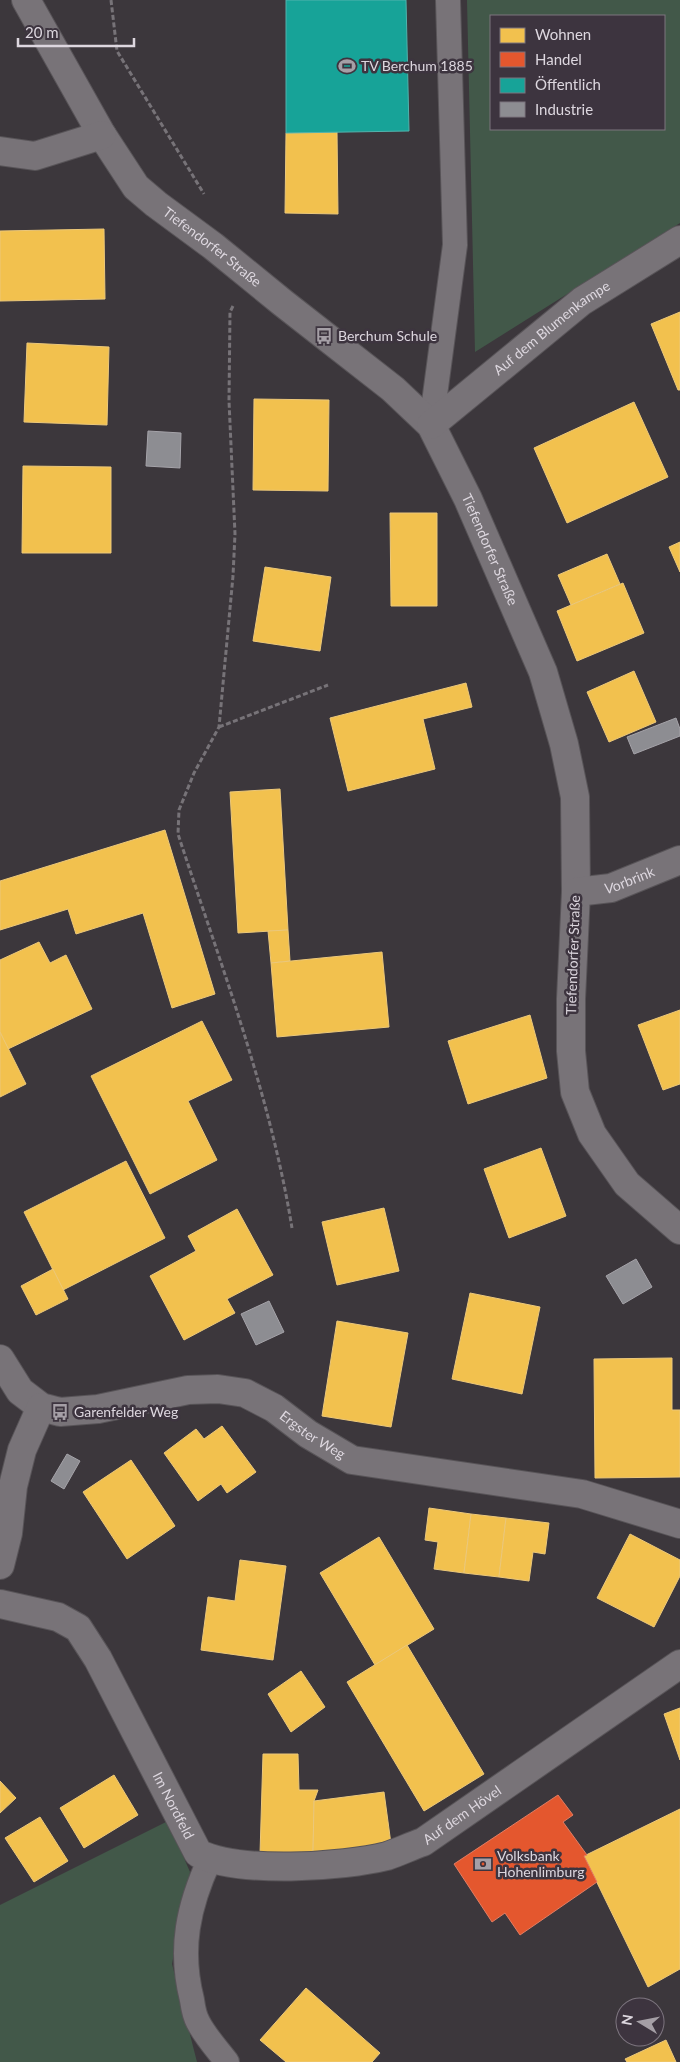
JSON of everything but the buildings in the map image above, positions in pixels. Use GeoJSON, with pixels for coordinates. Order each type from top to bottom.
{"type":"FeatureCollection","features":[{"type":"Feature","properties":{"kind":"street","name":"Tiefendorfer Straße"},"geometry":{"type":"LineString","coordinates":[[26,0],[102,136],[136,187],[393,389],[431,425],[468,499],[543,672],[564,744],[575,797],[576,892],[571,998],[571,1051],[576,1092],[592,1134],[626,1184],[680,1230]]}},
{"type":"Feature","properties":{"kind":"street"},"geometry":{"type":"LineString","coordinates":[[0,151],[35,156],[102,136]]}},
{"type":"Feature","properties":{"kind":"street","name":"Auf dem Blumenkampe"},"geometry":{"type":"LineString","coordinates":[[431,425],[582,301],[680,240]]}},
{"type":"Feature","properties":{"kind":"street","name":"Vorbrink"},"geometry":{"type":"LineString","coordinates":[[576,892],[611,888],[680,860]]}},
{"type":"Feature","properties":{"kind":"street","name":"Ergster Weg"},"geometry":{"type":"LineString","coordinates":[[0,1359],[20,1391],[41,1407],[60,1412],[98,1409],[188,1390],[218,1389],[245,1393],[274,1408],[308,1434],[352,1460],[582,1494],[680,1524]]}},
{"type":"Feature","properties":{"kind":"street"},"geometry":{"type":"LineString","coordinates":[[0,1565],[4,1533],[20,1459],[41,1407]]}},
{"type":"Feature","properties":{"kind":"street","name":"Im Nordfeld"},"geometry":{"type":"LineString","coordinates":[[0,1604],[58,1617],[78,1628],[98,1659],[198,1853],[210,1859]]}},
{"type":"Feature","properties":{"kind":"street","name":"Auf dem Hövel"},"geometry":{"type":"LineString","coordinates":[[210,1859],[246,1866],[339,1864],[387,1856],[423,1842],[680,1664]]}},
{"type":"Feature","properties":{"kind":"lane"},"geometry":{"type":"LineString","coordinates":[[431,425],[455,245],[448,0]]}},
{"type":"Feature","properties":{"kind":"lane"},"geometry":{"type":"LineString","coordinates":[[210,1859],[196,1888],[190,1916],[185,1949],[187,1981],[197,2021],[227,2062]]}},
{"type":"Feature","properties":{"kind":"path"},"geometry":{"type":"LineString","coordinates":[[111,0],[117,52],[219,219],[213,246]]}},
{"type":"Feature","properties":{"kind":"path"},"geometry":{"type":"LineString","coordinates":[[250,277],[230,312],[229,401],[235,534],[219,727],[194,773],[179,810],[178,834],[251,1056],[283,1176],[292,1228]]}},
{"type":"Feature","properties":{"kind":"path"},"geometry":{"type":"LineString","coordinates":[[219,727],[328,686]]}},
{"type":"Feature","properties":{"kind":"green space"},"geometry":{"type":"Polygon","coordinates":[[[467,0],[680,0],[680,223],[475,352],[467,0]]]}},
{"type":"Feature","properties":{"kind":"green space"},"geometry":{"type":"Polygon","coordinates":[[[168,1821],[190,1872],[172,1964],[197,2062],[0,2062],[0,1905],[168,1821]]]}},
{"type":"Feature","properties":{"kind":"place","name":"TV Berchum 1885"},"geometry":{"type":"Point","coordinates":[347,66]}},
{"type":"Feature","properties":{"kind":"place","name":"Berchum Schule"},"geometry":{"type":"Point","coordinates":[324,336]}},
{"type":"Feature","properties":{"kind":"place","name":"Garenfelder Weg"},"geometry":{"type":"Point","coordinates":[60,1412]}},
{"type":"Feature","properties":{"kind":"place","name":"Volksbank Hohenlimburg"},"geometry":{"type":"Point","coordinates":[483,1864]}}]}
